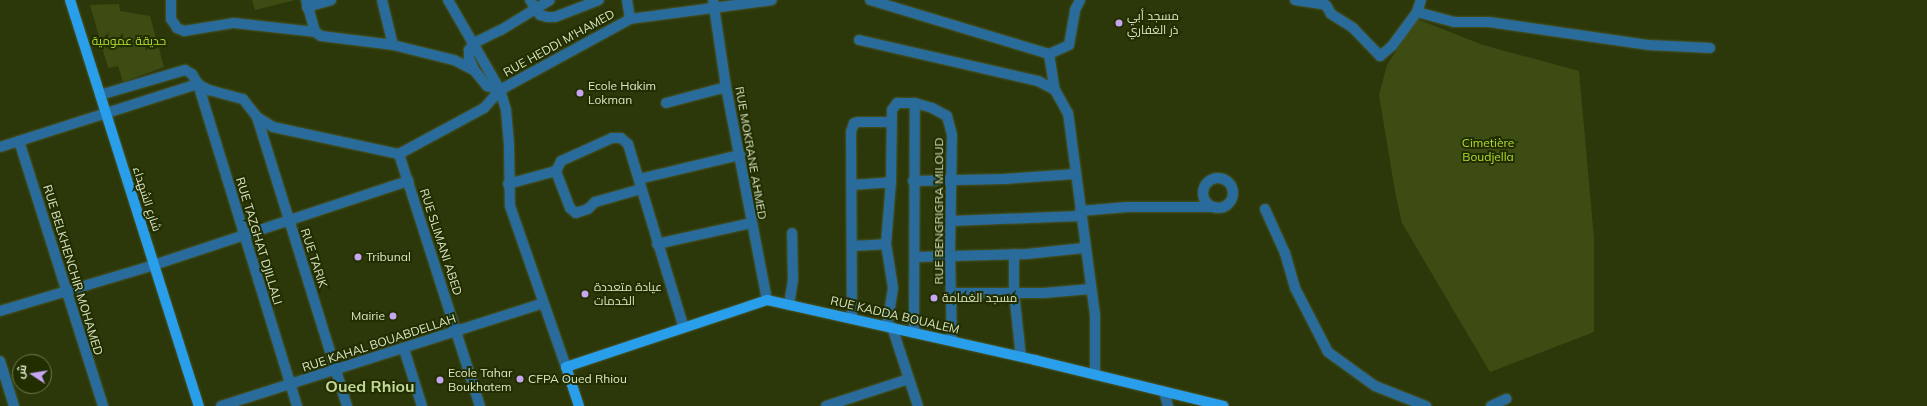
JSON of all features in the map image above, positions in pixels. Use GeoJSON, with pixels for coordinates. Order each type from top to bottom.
{"type":"FeatureCollection","features":[{"type":"Feature","properties":{"kind":"main road","name":"شارع الشهداء"},"geometry":{"type":"LineString","coordinates":[[70,0],[199,406]]}},
{"type":"Feature","properties":{"kind":"main road","name":"RUE KADDA BOUALEM"},"geometry":{"type":"LineString","coordinates":[[766,300],[1021,357],[1223,406]]}},
{"type":"Feature","properties":{"kind":"main road"},"geometry":{"type":"LineString","coordinates":[[579,406],[566,367],[766,300]]}},
{"type":"Feature","properties":{"kind":"street"},"geometry":{"type":"LineString","coordinates":[[171,0],[171,19],[177,28],[184,31],[234,23],[315,32],[325,36],[393,45],[454,60],[474,70]]}},
{"type":"Feature","properties":{"kind":"street"},"geometry":{"type":"LineString","coordinates":[[315,32],[306,3],[331,0]]}},
{"type":"Feature","properties":{"kind":"street"},"geometry":{"type":"LineString","coordinates":[[382,0],[393,45]]}},
{"type":"Feature","properties":{"kind":"street"},"geometry":{"type":"LineString","coordinates":[[448,0],[500,90],[506,110],[509,145],[508,184],[510,206],[566,367]]}},
{"type":"Feature","properties":{"kind":"street"},"geometry":{"type":"LineString","coordinates":[[500,90],[487,86],[474,70],[469,58],[469,50],[474,43],[501,30],[532,5],[550,0]]}},
{"type":"Feature","properties":{"kind":"street"},"geometry":{"type":"LineString","coordinates":[[532,5],[540,14],[555,17],[599,0]]}},
{"type":"Feature","properties":{"kind":"street"},"geometry":{"type":"LineString","coordinates":[[627,0],[630,19]]}},
{"type":"Feature","properties":{"kind":"street","name":"RUE HEDDI M'HAMED"},"geometry":{"type":"LineString","coordinates":[[399,154],[484,108],[500,90],[630,19],[714,5],[772,0]]}},
{"type":"Feature","properties":{"kind":"street"},"geometry":{"type":"LineString","coordinates":[[870,0],[1049,54],[1069,46],[1075,10],[1080,0]]}},
{"type":"Feature","properties":{"kind":"street"},"geometry":{"type":"LineString","coordinates":[[1295,0],[1326,5],[1331,14],[1353,28],[1380,56],[1392,46],[1417,12],[1420,0]]}},
{"type":"Feature","properties":{"kind":"street","name":"RUE MOKRANE AHMED"},"geometry":{"type":"LineString","coordinates":[[714,5],[726,87],[740,155],[766,300]]}},
{"type":"Feature","properties":{"kind":"street"},"geometry":{"type":"LineString","coordinates":[[1417,12],[1454,22],[1489,22],[1649,45],[1710,48]]}},
{"type":"Feature","properties":{"kind":"street"},"geometry":{"type":"LineString","coordinates":[[859,40],[1038,81],[1055,90]]}},
{"type":"Feature","properties":{"kind":"street"},"geometry":{"type":"LineString","coordinates":[[1049,54],[1055,90],[1068,113],[1084,248],[1094,316],[1095,375]]}},
{"type":"Feature","properties":{"kind":"street"},"geometry":{"type":"LineString","coordinates":[[100,95],[185,70],[192,74],[198,84],[209,90],[243,99],[257,117],[272,127],[399,154]]}},
{"type":"Feature","properties":{"kind":"street"},"geometry":{"type":"LineString","coordinates":[[0,147],[198,84]]}},
{"type":"Feature","properties":{"kind":"street","name":"RUE TAZGHAT DJILLALI"},"geometry":{"type":"LineString","coordinates":[[198,84],[243,236],[297,406]]}},
{"type":"Feature","properties":{"kind":"street"},"geometry":{"type":"LineString","coordinates":[[666,102],[726,87]]}},
{"type":"Feature","properties":{"kind":"street"},"geometry":{"type":"LineString","coordinates":[[914,333],[916,257],[913,181],[915,103],[894,104],[891,122],[891,182],[886,244],[893,288],[889,327],[918,406]]}},
{"type":"Feature","properties":{"kind":"street","name":"RUE BENGRIGRA MILOUD"},"geometry":{"type":"LineString","coordinates":[[915,103],[932,108],[947,116],[952,135],[950,255],[952,341]]}},
{"type":"Feature","properties":{"kind":"street","name":"RUE TARIK"},"geometry":{"type":"LineString","coordinates":[[257,117],[347,406]]}},
{"type":"Feature","properties":{"kind":"street"},"geometry":{"type":"LineString","coordinates":[[852,319],[852,127],[858,122],[891,122]]}},
{"type":"Feature","properties":{"kind":"street"},"geometry":{"type":"LineString","coordinates":[[641,189],[596,202],[588,209],[576,213],[570,208],[556,171],[561,161],[616,137],[628,144],[657,244],[684,328]]}},
{"type":"Feature","properties":{"kind":"street","name":"RUE BELKHENCHIR MOHAMED"},"geometry":{"type":"LineString","coordinates":[[20,141],[66,292],[103,406]]}},
{"type":"Feature","properties":{"kind":"street","name":"RUE SLIMANI ABED"},"geometry":{"type":"LineString","coordinates":[[399,154],[480,406]]}},
{"type":"Feature","properties":{"kind":"street"},"geometry":{"type":"LineString","coordinates":[[639,179],[740,155]]}},
{"type":"Feature","properties":{"kind":"street"},"geometry":{"type":"LineString","coordinates":[[508,184],[556,171]]}},
{"type":"Feature","properties":{"kind":"street"},"geometry":{"type":"LineString","coordinates":[[913,181],[1004,179],[1075,174]]}},
{"type":"Feature","properties":{"kind":"street"},"geometry":{"type":"LineString","coordinates":[[0,311],[154,265],[289,222],[408,181]]}},
{"type":"Feature","properties":{"kind":"street"},"geometry":{"type":"LineString","coordinates":[[852,186],[891,182]]}},
{"type":"Feature","properties":{"kind":"street"},"geometry":{"type":"LineString","coordinates":[[951,221],[1080,214],[1128,207],[1216,207]]}},
{"type":"Feature","properties":{"kind":"street"},"geometry":{"type":"LineString","coordinates":[[1265,209],[1285,253],[1295,288],[1328,352],[1375,386],[1426,406]]}},
{"type":"Feature","properties":{"kind":"street"},"geometry":{"type":"LineString","coordinates":[[657,244],[751,223]]}},
{"type":"Feature","properties":{"kind":"street"},"geometry":{"type":"LineString","coordinates":[[789,305],[793,280],[792,234]]}},
{"type":"Feature","properties":{"kind":"street"},"geometry":{"type":"LineString","coordinates":[[852,246],[886,244]]}},
{"type":"Feature","properties":{"kind":"street"},"geometry":{"type":"LineString","coordinates":[[916,257],[1014,254],[1084,248]]}},
{"type":"Feature","properties":{"kind":"street"},"geometry":{"type":"LineString","coordinates":[[1014,254],[1014,292],[1021,357]]}},
{"type":"Feature","properties":{"kind":"street"},"geometry":{"type":"LineString","coordinates":[[952,293],[1044,292],[1090,289]]}},
{"type":"Feature","properties":{"kind":"street","name":"RUE KAHAL BOUABDELLAH"},"geometry":{"type":"LineString","coordinates":[[221,406],[336,371],[543,303]]}},
{"type":"Feature","properties":{"kind":"street"},"geometry":{"type":"LineString","coordinates":[[404,349],[422,406]]}},
{"type":"Feature","properties":{"kind":"street"},"geometry":{"type":"LineString","coordinates":[[0,361],[14,406]]}},
{"type":"Feature","properties":{"kind":"street"},"geometry":{"type":"LineString","coordinates":[[826,406],[909,379]]}},
{"type":"Feature","properties":{"kind":"street"},"geometry":{"type":"LineString","coordinates":[[1164,392],[1168,406]]}},
{"type":"Feature","properties":{"kind":"street"},"geometry":{"type":"LineString","coordinates":[[1491,406],[1506,398]]}},
{"type":"Feature","properties":{"kind":"green space"},"geometry":{"type":"Polygon","coordinates":[[[252,0],[295,0],[255,10],[252,0]]]}},
{"type":"Feature","properties":{"kind":"green space","name":"حديقة عمومية"},"geometry":{"type":"Polygon","coordinates":[[[119,4],[120,11],[150,16],[164,67],[123,82],[118,66],[108,68],[90,5],[119,4]]]}},
{"type":"Feature","properties":{"kind":"green space","name":"Cimetière Boudjella"},"geometry":{"type":"Polygon","coordinates":[[[1417,19],[1483,45],[1579,71],[1594,238],[1594,332],[1490,372],[1402,223],[1396,197],[1379,95],[1387,65],[1417,19]]]}},
{"type":"Feature","properties":{"kind":"place","name":"مسجد أبي ذر الغفاري"},"geometry":{"type":"Point","coordinates":[1119,23]}},
{"type":"Feature","properties":{"kind":"place","name":"Ecole Hakim Lokman"},"geometry":{"type":"Point","coordinates":[580,93]}},
{"type":"Feature","properties":{"kind":"place","name":"Tribunal"},"geometry":{"type":"Point","coordinates":[358,257]}},
{"type":"Feature","properties":{"kind":"place","name":"عيادة متعددة الخدمات"},"geometry":{"type":"Point","coordinates":[585,294]}},
{"type":"Feature","properties":{"kind":"place","name":"مسجد الغمامة"},"geometry":{"type":"Point","coordinates":[934,298]}},
{"type":"Feature","properties":{"kind":"place","name":"Mairie"},"geometry":{"type":"Point","coordinates":[393,316]}},
{"type":"Feature","properties":{"kind":"place","name":"CFPA Oued Rhiou"},"geometry":{"type":"Point","coordinates":[520,379]}},
{"type":"Feature","properties":{"kind":"place","name":"Ecole Tahar Boukhatem"},"geometry":{"type":"Point","coordinates":[440,380]}},
{"type":"Feature","properties":{"kind":"district","name":"Oued Rhiou"},"geometry":{"type":"Point","coordinates":[370,386]}}]}
